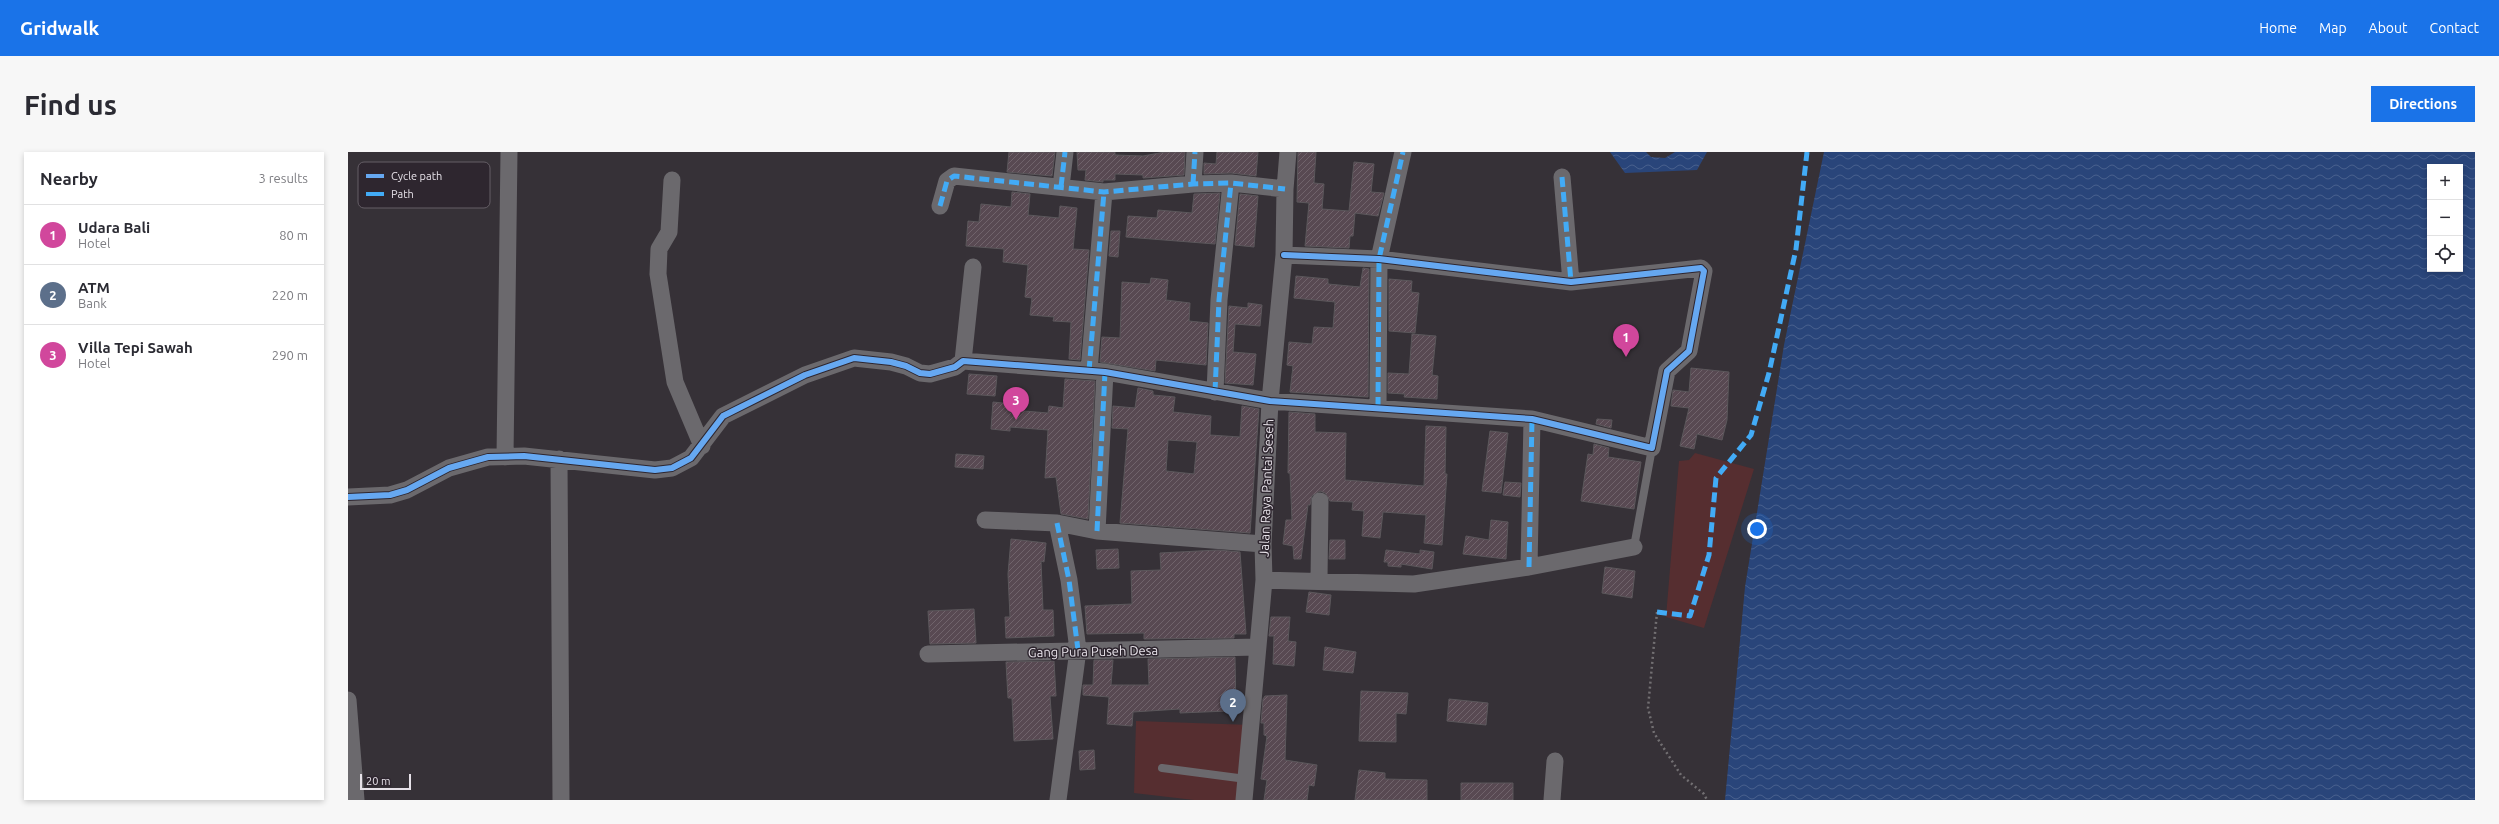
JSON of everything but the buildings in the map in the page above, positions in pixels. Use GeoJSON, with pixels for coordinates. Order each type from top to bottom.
{"type":"FeatureCollection","features":[{"type":"Feature","properties":{"kind":"street"},"geometry":{"type":"LineString","coordinates":[[505,457],[509,152]]}},
{"type":"Feature","properties":{"kind":"street"},"geometry":{"type":"LineString","coordinates":[[1061,187],[1065,152]]}},
{"type":"Feature","properties":{"kind":"street"},"geometry":{"type":"LineString","coordinates":[[1193,184],[1195,152]]}},
{"type":"Feature","properties":{"kind":"street","name":"Jalan Raya Pantai Seseh"},"geometry":{"type":"LineString","coordinates":[[1244,800],[1258,648],[1263,574],[1263,544],[1270,401],[1284,255],[1285,189],[1288,152]]}},
{"type":"Feature","properties":{"kind":"street"},"geometry":{"type":"LineString","coordinates":[[1378,407],[1379,259],[1403,152]]}},
{"type":"Feature","properties":{"kind":"street"},"geometry":{"type":"LineString","coordinates":[[940,206],[946,182],[954,176],[1104,192],[1193,184],[1231,183],[1285,189]]}},
{"type":"Feature","properties":{"kind":"street"},"geometry":{"type":"LineString","coordinates":[[1562,177],[1571,282]]}},
{"type":"Feature","properties":{"kind":"street"},"geometry":{"type":"LineString","coordinates":[[672,180],[669,232],[659,249],[658,274],[675,382],[702,446]]}},
{"type":"Feature","properties":{"kind":"street"},"geometry":{"type":"LineString","coordinates":[[1215,392],[1218,300],[1231,183]]}},
{"type":"Feature","properties":{"kind":"street"},"geometry":{"type":"LineString","coordinates":[[1097,531],[1097,371],[1104,192]]}},
{"type":"Feature","properties":{"kind":"street"},"geometry":{"type":"LineString","coordinates":[[348,497],[390,495],[407,490],[449,468],[488,457],[559,459],[655,470],[672,468],[691,458],[702,446],[723,416],[805,375],[854,358],[891,362],[906,366],[920,373],[930,374],[938,374],[963,361],[1097,371],[1270,401],[1532,418],[1652,448],[1667,371],[1689,351],[1703,269],[1571,282],[1379,259],[1284,255]]}},
{"type":"Feature","properties":{"kind":"street"},"geometry":{"type":"LineString","coordinates":[[963,361],[973,267]]}},
{"type":"Feature","properties":{"kind":"street"},"geometry":{"type":"LineString","coordinates":[[1529,567],[1532,418]]}},
{"type":"Feature","properties":{"kind":"street"},"geometry":{"type":"LineString","coordinates":[[559,459],[561,800]]}},
{"type":"Feature","properties":{"kind":"street"},"geometry":{"type":"LineString","coordinates":[[1319,580],[1320,501]]}},
{"type":"Feature","properties":{"kind":"street"},"geometry":{"type":"LineString","coordinates":[[984,520],[1057,523],[1097,531],[1263,544]]}},
{"type":"Feature","properties":{"kind":"street"},"geometry":{"type":"LineString","coordinates":[[1057,523],[1069,580],[1078,650],[1058,800]]}},
{"type":"Feature","properties":{"kind":"street"},"geometry":{"type":"LineString","coordinates":[[1263,574],[1310,582],[1319,580],[1414,584],[1529,567],[1634,547]]}},
{"type":"Feature","properties":{"kind":"street","name":"Gang Pura Puseh Desa"},"geometry":{"type":"LineString","coordinates":[[928,654],[1078,650],[1258,648]]}},
{"type":"Feature","properties":{"kind":"street"},"geometry":{"type":"LineString","coordinates":[[348,700],[356,800]]}},
{"type":"Feature","properties":{"kind":"street"},"geometry":{"type":"LineString","coordinates":[[1552,800],[1555,761]]}},
{"type":"Feature","properties":{"kind":"lane"},"geometry":{"type":"LineString","coordinates":[[1634,547],[1652,448]]}},
{"type":"Feature","properties":{"kind":"lane"},"geometry":{"type":"LineString","coordinates":[[1162,768],[1246,779]]}},
{"type":"Feature","properties":{"kind":"path"},"geometry":{"type":"LineString","coordinates":[[1657,612],[1648,708],[1654,733],[1681,775],[1704,794],[1707,800]]}},
{"type":"Feature","properties":{"kind":"shaded area"},"geometry":{"type":"Polygon","coordinates":[[[1695,453],[1754,469],[1704,628],[1666,617],[1679,461],[1689,460],[1695,453]]]}},
{"type":"Feature","properties":{"kind":"shaded area"},"geometry":{"type":"Polygon","coordinates":[[[1136,721],[1252,725],[1243,800],[1194,800],[1134,793],[1136,721]]]}},
{"type":"Feature","properties":{"kind":"water"},"geometry":{"type":"Polygon","coordinates":[[[1610,152],[1646,152],[1651,157],[1665,158],[1675,152],[1707,152],[1697,170],[1625,173],[1610,152]]]}},
{"type":"Feature","properties":{"kind":"water"},"geometry":{"type":"Polygon","coordinates":[[[1824,152],[2475,152],[2475,800],[1725,800],[1745,587],[1784,345],[1824,152]]]}},
{"type":"Feature","properties":{"kind":"marked path"},"geometry":{"type":"LineString","coordinates":[[1061,187],[1065,152]]}},
{"type":"Feature","properties":{"kind":"marked path"},"geometry":{"type":"LineString","coordinates":[[1193,184],[1195,152]]}},
{"type":"Feature","properties":{"kind":"marked path"},"geometry":{"type":"LineString","coordinates":[[1378,407],[1379,259],[1403,152]]}},
{"type":"Feature","properties":{"kind":"marked path"},"geometry":{"type":"LineString","coordinates":[[1657,612],[1690,616],[1709,555],[1716,478],[1751,435],[1769,373],[1796,249],[1807,152]]}},
{"type":"Feature","properties":{"kind":"marked path"},"geometry":{"type":"LineString","coordinates":[[940,206],[947,181],[954,176],[1104,192],[1193,184],[1231,183],[1285,189]]}},
{"type":"Feature","properties":{"kind":"marked path"},"geometry":{"type":"LineString","coordinates":[[1562,177],[1571,282]]}},
{"type":"Feature","properties":{"kind":"marked path"},"geometry":{"type":"LineString","coordinates":[[1215,392],[1219,300],[1231,183]]}},
{"type":"Feature","properties":{"kind":"marked path"},"geometry":{"type":"LineString","coordinates":[[1089,371],[1104,192]]}},
{"type":"Feature","properties":{"kind":"marked path"},"geometry":{"type":"LineString","coordinates":[[1097,531],[1105,372]]}},
{"type":"Feature","properties":{"kind":"marked path"},"geometry":{"type":"LineString","coordinates":[[1529,567],[1532,419]]}},
{"type":"Feature","properties":{"kind":"marked path"},"geometry":{"type":"LineString","coordinates":[[1057,523],[1069,580],[1078,650]]}},
{"type":"Feature","properties":{"kind":"cycle path"},"geometry":{"type":"LineString","coordinates":[[348,497],[390,495],[407,490],[449,468],[488,457],[524,456],[655,470],[672,468],[691,458],[723,416],[805,375],[854,358],[891,362],[906,366],[920,373],[930,374],[955,367],[963,361],[1105,372],[1270,401],[1532,419],[1652,448],[1667,371],[1689,351],[1704,271],[1701,268],[1571,282],[1379,259],[1284,255]]}},
{"type":"Feature","properties":{"kind":"place","name":"Udara Bali"},"geometry":{"type":"Point","coordinates":[1626,357]}},
{"type":"Feature","properties":{"kind":"place","name":"Villa Tepi Sawah"},"geometry":{"type":"Point","coordinates":[1016,420]}},
{"type":"Feature","properties":{"kind":"place","name":"ATM"},"geometry":{"type":"Point","coordinates":[1233,722]}}]}
